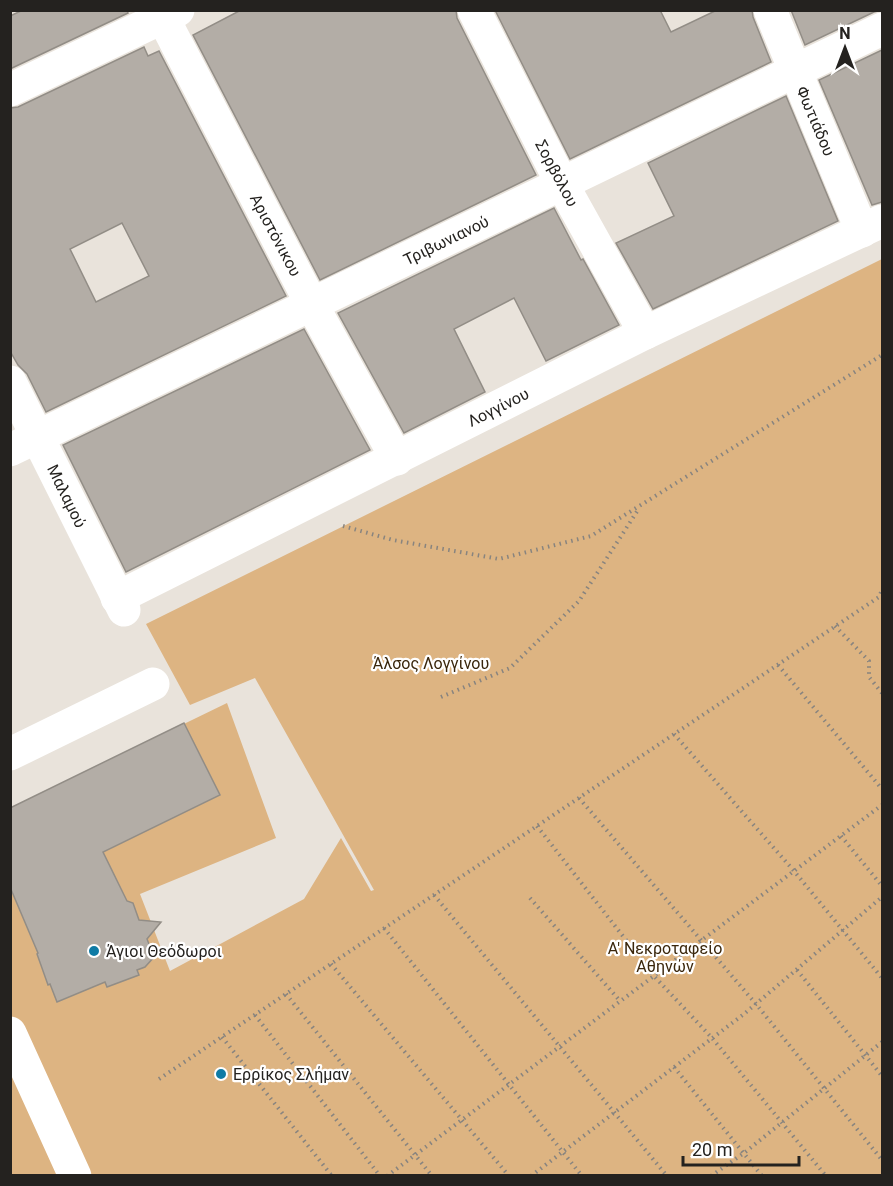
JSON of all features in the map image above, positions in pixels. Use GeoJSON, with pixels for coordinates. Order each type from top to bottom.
{"type":"FeatureCollection","features":[{"type":"Feature","properties":{"kind":"street","name":"Σορβόλου"},"geometry":{"type":"LineString","coordinates":[[474,10],[562,184],[645,333]]}},
{"type":"Feature","properties":{"kind":"street","name":"Φωτιάδου"},"geometry":{"type":"LineString","coordinates":[[770,10],[795,71],[872,226]]}},
{"type":"Feature","properties":{"kind":"street"},"geometry":{"type":"LineString","coordinates":[[10,90],[166,13]]}},
{"type":"Feature","properties":{"kind":"street","name":"Αριστόνικου"},"geometry":{"type":"LineString","coordinates":[[166,13],[312,305],[397,459]]}},
{"type":"Feature","properties":{"kind":"street","name":"Τριβωνιανού"},"geometry":{"type":"LineString","coordinates":[[24,444],[882,29]]}},
{"type":"Feature","properties":{"kind":"street","name":"Λογγίνου"},"geometry":{"type":"LineString","coordinates":[[121,604],[290,512],[645,333],[872,226]]}},
{"type":"Feature","properties":{"kind":"street","name":"Μαλαμού"},"geometry":{"type":"LineString","coordinates":[[10,382],[24,444],[121,604]]}},
{"type":"Feature","properties":{"kind":"street"},"geometry":{"type":"LineString","coordinates":[[10,754],[153,684]]}},
{"type":"Feature","properties":{"kind":"street"},"geometry":{"type":"LineString","coordinates":[[10,1033],[75,1176]]}},
{"type":"Feature","properties":{"kind":"path"},"geometry":{"type":"LineString","coordinates":[[290,512],[393,540],[499,559],[591,536],[882,355]]}},
{"type":"Feature","properties":{"kind":"path"},"geometry":{"type":"LineString","coordinates":[[441,697],[510,668],[579,602],[640,506]]}},
{"type":"Feature","properties":{"kind":"path"},"geometry":{"type":"LineString","coordinates":[[159,1079],[835,626],[881,599],[882,590]]}},
{"type":"Feature","properties":{"kind":"path"},"geometry":{"type":"LineString","coordinates":[[835,626],[868,662],[869,677],[882,693]]}},
{"type":"Feature","properties":{"kind":"path"},"geometry":{"type":"LineString","coordinates":[[778,665],[882,789]]}},
{"type":"Feature","properties":{"kind":"path"},"geometry":{"type":"LineString","coordinates":[[674,734],[794,871],[882,978]]}},
{"type":"Feature","properties":{"kind":"path"},"geometry":{"type":"LineString","coordinates":[[579,798],[756,1004],[882,1160]]}},
{"type":"Feature","properties":{"kind":"path"},"geometry":{"type":"LineString","coordinates":[[387,1176],[882,805]]}},
{"type":"Feature","properties":{"kind":"path"},"geometry":{"type":"LineString","coordinates":[[537,826],[654,976],[712,1038],[826,1176]]}},
{"type":"Feature","properties":{"kind":"path"},"geometry":{"type":"LineString","coordinates":[[841,836],[882,886]]}},
{"type":"Feature","properties":{"kind":"path"},"geometry":{"type":"LineString","coordinates":[[434,895],[667,1176]]}},
{"type":"Feature","properties":{"kind":"path"},"geometry":{"type":"LineString","coordinates":[[531,1176],[756,1004],[882,897]]}},
{"type":"Feature","properties":{"kind":"path"},"geometry":{"type":"LineString","coordinates":[[530,898],[620,1002]]}},
{"type":"Feature","properties":{"kind":"path"},"geometry":{"type":"LineString","coordinates":[[384,928],[582,1176]]}},
{"type":"Feature","properties":{"kind":"path"},"geometry":{"type":"LineString","coordinates":[[331,964],[509,1176]]}},
{"type":"Feature","properties":{"kind":"path"},"geometry":{"type":"LineString","coordinates":[[797,970],[882,1076]]}},
{"type":"Feature","properties":{"kind":"path"},"geometry":{"type":"LineString","coordinates":[[286,994],[432,1176]]}},
{"type":"Feature","properties":{"kind":"path"},"geometry":{"type":"LineString","coordinates":[[255,1015],[380,1176]]}},
{"type":"Feature","properties":{"kind":"path"},"geometry":{"type":"LineString","coordinates":[[222,1037],[332,1176]]}},
{"type":"Feature","properties":{"kind":"path"},"geometry":{"type":"LineString","coordinates":[[711,1176],[744,1153],[882,1042]]}},
{"type":"Feature","properties":{"kind":"path"},"geometry":{"type":"LineString","coordinates":[[674,1066],[762,1176]]}},
{"type":"Feature","properties":{"kind":"green space","name":"Α' Νεκροταφείο Αθηνών"},"geometry":{"type":"Polygon","coordinates":[[[882,259],[882,1175],[11,1176],[11,808],[227,703],[276,838],[140,894],[170,971],[304,899],[341,838],[371,891],[374,890],[255,678],[190,705],[146,624],[882,259]]]}},
{"type":"Feature","properties":{"kind":"building"},"geometry":{"type":"Polygon","coordinates":[[[23,10],[127,10],[128,13],[10,69],[10,16],[23,10]]]}},
{"type":"Feature","properties":{"kind":"building"},"geometry":{"type":"Polygon","coordinates":[[[241,10],[456,10],[457,18],[536,175],[320,280],[193,35],[241,10]]]}},
{"type":"Feature","properties":{"kind":"building"},"geometry":{"type":"Polygon","coordinates":[[[495,10],[660,10],[671,32],[717,10],[752,10],[771,62],[570,159],[495,10]]]}},
{"type":"Feature","properties":{"kind":"building"},"geometry":{"type":"Polygon","coordinates":[[[791,10],[882,10],[805,45],[791,10]]]}},
{"type":"Feature","properties":{"kind":"building"},"geometry":{"type":"Polygon","coordinates":[[[144,47],[148,56],[159,51],[286,296],[46,412],[27,374],[18,365],[10,351],[10,108],[18,107],[144,47]],[[122,223],[70,249],[96,302],[149,276],[122,223]]]}},
{"type":"Feature","properties":{"kind":"building"},"geometry":{"type":"Polygon","coordinates":[[[882,50],[882,202],[872,205],[819,80],[882,50]]]}},
{"type":"Feature","properties":{"kind":"building"},"geometry":{"type":"Polygon","coordinates":[[[786,96],[838,221],[653,309],[616,243],[674,216],[648,163],[786,96]]]}},
{"type":"Feature","properties":{"kind":"building"},"geometry":{"type":"Polygon","coordinates":[[[554,208],[619,325],[546,361],[514,298],[454,329],[485,392],[404,433],[338,313],[554,208]]]}},
{"type":"Feature","properties":{"kind":"building"},"geometry":{"type":"Polygon","coordinates":[[[304,329],[370,450],[126,572],[63,445],[304,329]]]}},
{"type":"Feature","properties":{"kind":"building"},"geometry":{"type":"Polygon","coordinates":[[[184,723],[220,795],[103,852],[127,901],[133,903],[139,920],[161,922],[147,939],[154,957],[145,967],[137,970],[139,975],[107,987],[105,982],[57,1002],[50,984],[48,985],[38,953],[10,887],[10,808],[184,723]]]}},
{"type":"Feature","properties":{"kind":"place","name":"Άγιοι Θεόδωροι"},"geometry":{"type":"Point","coordinates":[94,951]}},
{"type":"Feature","properties":{"kind":"place","name":"Ερρίκος Σλήμαν"},"geometry":{"type":"Point","coordinates":[221,1074]}},
{"type":"Feature","properties":{"kind":"park label","name":"Άλσος Λογγίνου"},"geometry":{"type":"Point","coordinates":[431,663]}}]}
